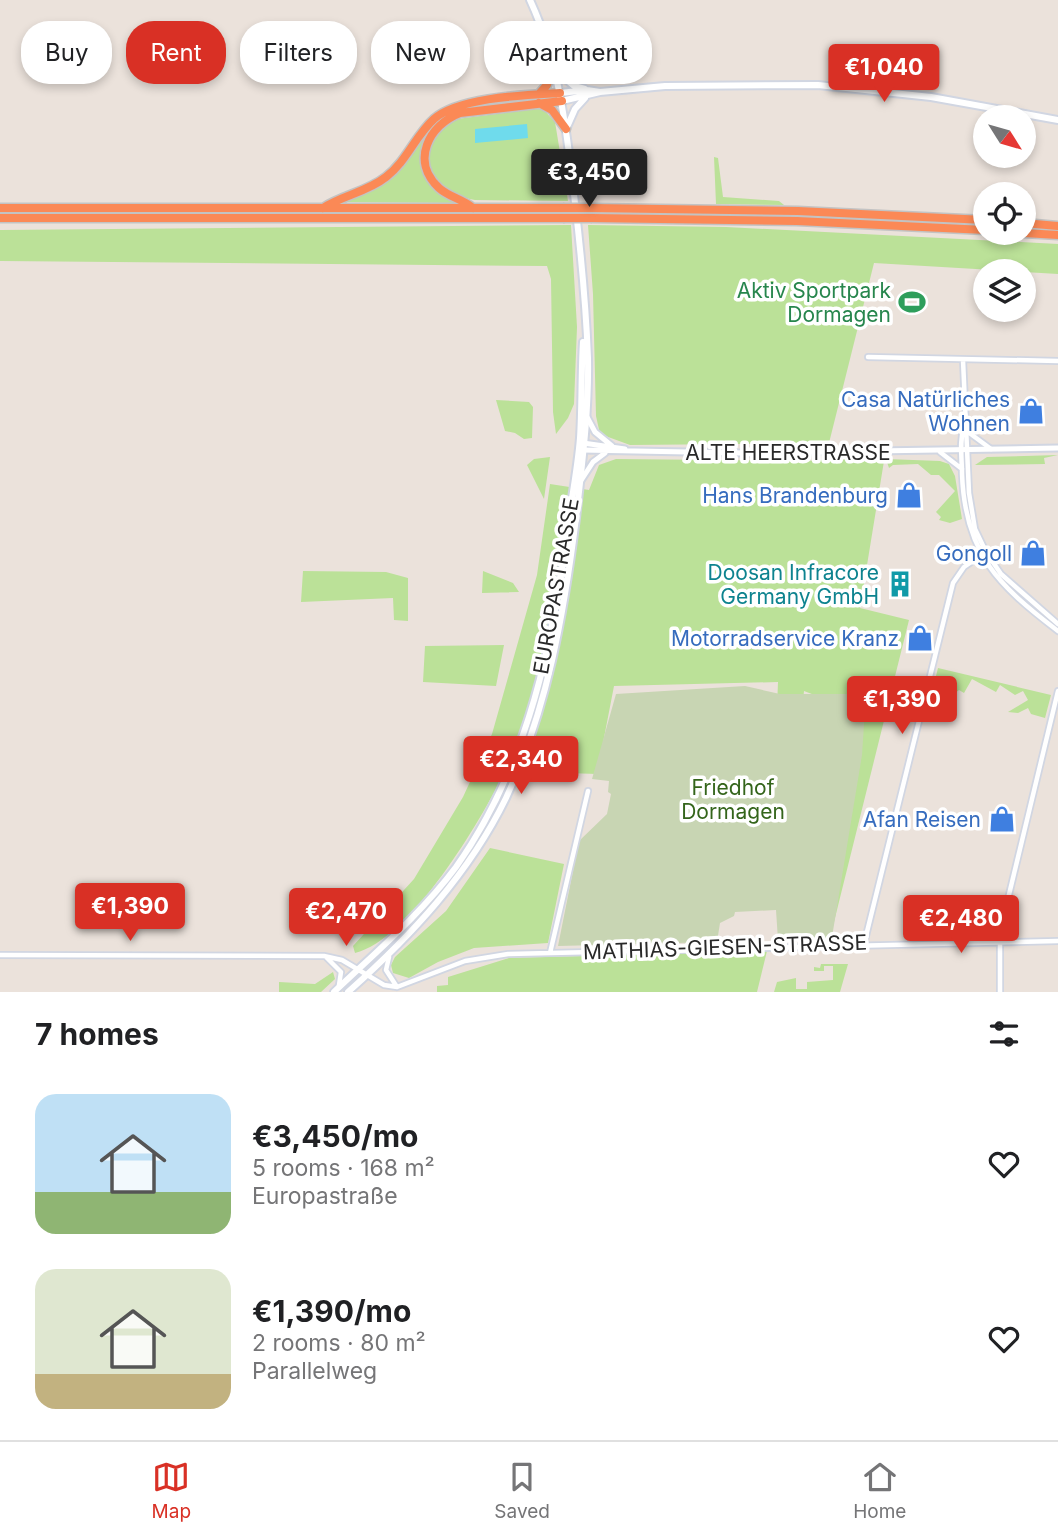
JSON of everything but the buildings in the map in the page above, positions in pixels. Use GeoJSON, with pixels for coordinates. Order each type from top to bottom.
{"type":"FeatureCollection","features":[{"type":"Feature","properties":{"kind":"highway"},"geometry":{"type":"LineString","coordinates":[[539,99],[547,84]]}},
{"type":"Feature","properties":{"kind":"highway"},"geometry":{"type":"LineString","coordinates":[[323,208],[385,178],[405,158],[426,127],[444,111],[466,104],[561,97]]}},
{"type":"Feature","properties":{"kind":"highway"},"geometry":{"type":"LineString","coordinates":[[539,99],[552,110],[566,129]]}},
{"type":"Feature","properties":{"kind":"highway"},"geometry":{"type":"LineString","coordinates":[[473,208],[444,193],[430,178],[425,159],[432,133],[449,117],[460,113],[539,99]]}},
{"type":"Feature","properties":{"kind":"highway"},"geometry":{"type":"LineString","coordinates":[[0,208],[701,209],[973,220]]}},
{"type":"Feature","properties":{"kind":"highway"},"geometry":{"type":"LineString","coordinates":[[0,218],[704,219],[973,230]]}},
{"type":"Feature","properties":{"kind":"highway"},"geometry":{"type":"LineString","coordinates":[[1036,224],[1058,226]]}},
{"type":"Feature","properties":{"kind":"highway"},"geometry":{"type":"LineString","coordinates":[[1036,234],[1058,235]]}},
{"type":"Feature","properties":{"kind":"main road","name":"EUROPASTRASSE"},"geometry":{"type":"LineString","coordinates":[[530,0],[538,21]]}},
{"type":"Feature","properties":{"kind":"main road","name":"EUROPASTRASSE"},"geometry":{"type":"LineString","coordinates":[[336,990],[422,909],[485,821],[509,773],[529,717],[550,635],[582,447],[588,356],[566,129],[558,84]]}},
{"type":"Feature","properties":{"kind":"main road"},"geometry":{"type":"LineString","coordinates":[[572,84],[586,94]]}},
{"type":"Feature","properties":{"kind":"main road"},"geometry":{"type":"LineString","coordinates":[[561,97],[707,84],[818,85],[880,90],[1058,120]]}},
{"type":"Feature","properties":{"kind":"main road"},"geometry":{"type":"LineString","coordinates":[[566,129],[575,109],[586,94]]}},
{"type":"Feature","properties":{"kind":"main road","name":"EUROPASTRASSE"},"geometry":{"type":"LineString","coordinates":[[348,992],[393,951],[432,908],[478,848],[524,755],[558,636],[580,482],[584,321]]}},
{"type":"Feature","properties":{"kind":"street"},"geometry":{"type":"LineString","coordinates":[[869,357],[1058,361]]}},
{"type":"Feature","properties":{"kind":"street"},"geometry":{"type":"LineString","coordinates":[[963,360],[964,426],[961,450],[965,514],[983,554],[1005,587],[1058,631]]}},
{"type":"Feature","properties":{"kind":"street"},"geometry":{"type":"LineString","coordinates":[[586,416],[595,432],[614,447]]}},
{"type":"Feature","properties":{"kind":"street"},"geometry":{"type":"LineString","coordinates":[[964,426],[992,449]]}},
{"type":"Feature","properties":{"kind":"street"},"geometry":{"type":"LineString","coordinates":[[968,432],[971,514],[983,554],[1010,583],[1058,624]]}},
{"type":"Feature","properties":{"kind":"street","name":"ALTE HEERSTRASSE"},"geometry":{"type":"LineString","coordinates":[[582,447],[614,447],[635,451]]}},
{"type":"Feature","properties":{"kind":"street","name":"ALTE HEERSTRASSE"},"geometry":{"type":"LineString","coordinates":[[582,447],[606,452],[678,453],[940,452],[1058,448]]}},
{"type":"Feature","properties":{"kind":"street"},"geometry":{"type":"LineString","coordinates":[[580,482],[593,462],[606,452]]}},
{"type":"Feature","properties":{"kind":"street"},"geometry":{"type":"LineString","coordinates":[[940,452],[962,470]]}},
{"type":"Feature","properties":{"kind":"street"},"geometry":{"type":"LineString","coordinates":[[864,944],[953,583],[964,567],[983,554]]}},
{"type":"Feature","properties":{"kind":"street"},"geometry":{"type":"LineString","coordinates":[[1000,992],[999,942],[1058,691]]}},
{"type":"Feature","properties":{"kind":"street"},"geometry":{"type":"LineString","coordinates":[[550,953],[588,791]]}},
{"type":"Feature","properties":{"kind":"street","name":"MATHIAS-GIESEN-STRASSE"},"geometry":{"type":"LineString","coordinates":[[397,987],[479,958],[550,953],[1058,941]]}},
{"type":"Feature","properties":{"kind":"street"},"geometry":{"type":"LineString","coordinates":[[393,951],[386,970],[397,987]]}},
{"type":"Feature","properties":{"kind":"street"},"geometry":{"type":"LineString","coordinates":[[0,955],[324,956],[342,960],[384,985],[397,987]]}},
{"type":"Feature","properties":{"kind":"street"},"geometry":{"type":"LineString","coordinates":[[324,956],[334,962],[341,972],[336,990]]}},
{"type":"Feature","properties":{"kind":"green space"},"geometry":{"type":"Polygon","coordinates":[[[542,108],[555,122],[568,201],[465,198],[445,188],[430,171],[426,162],[426,151],[433,137],[449,120],[542,108]]]}},
{"type":"Feature","properties":{"kind":"green space"},"geometry":{"type":"Polygon","coordinates":[[[442,116],[425,139],[424,170],[459,203],[341,202],[377,187],[389,177],[442,116]]]}},
{"type":"Feature","properties":{"kind":"green space"},"geometry":{"type":"Polygon","coordinates":[[[714,157],[718,158],[723,197],[779,201],[784,205],[716,204],[714,157]]]}},
{"type":"Feature","properties":{"kind":"green space"},"geometry":{"type":"Polygon","coordinates":[[[571,225],[577,327],[574,404],[556,434],[553,412],[551,279],[547,266],[0,261],[0,230],[571,225]]]}},
{"type":"Feature","properties":{"kind":"green space"},"geometry":{"type":"Polygon","coordinates":[[[588,225],[726,227],[973,240],[973,245],[1058,244],[1058,274],[1036,273],[1036,259],[973,259],[973,269],[874,263],[829,443],[630,445],[600,434],[596,416],[593,294],[588,225]]]}},
{"type":"Feature","properties":{"kind":"green space"},"geometry":{"type":"Polygon","coordinates":[[[496,400],[529,402],[533,407],[532,438],[524,439],[505,431],[496,400]]]}},
{"type":"Feature","properties":{"kind":"green space"},"geometry":{"type":"Polygon","coordinates":[[[1058,455],[1044,458],[1045,464],[975,465],[987,457],[1058,455]]]}},
{"type":"Feature","properties":{"kind":"green space"},"geometry":{"type":"Polygon","coordinates":[[[550,457],[544,499],[527,465],[534,459],[550,457]]]}},
{"type":"Feature","properties":{"kind":"green space"},"geometry":{"type":"Polygon","coordinates":[[[870,458],[884,461],[860,608],[909,620],[830,938],[797,939],[811,923],[846,707],[804,691],[801,719],[777,708],[778,682],[614,686],[597,774],[505,771],[461,847],[420,903],[398,926],[376,943],[355,953],[353,946],[414,879],[463,797],[492,734],[537,575],[550,484],[589,490],[599,465],[616,459],[803,461],[870,458]]]}},
{"type":"Feature","properties":{"kind":"green space"},"geometry":{"type":"Polygon","coordinates":[[[886,459],[940,461],[949,464],[955,476],[962,519],[950,523],[939,520],[941,517],[936,512],[955,491],[939,475],[931,475],[918,464],[893,465],[889,468],[886,459]]]}},
{"type":"Feature","properties":{"kind":"green space"},"geometry":{"type":"Polygon","coordinates":[[[303,571],[386,572],[408,578],[408,621],[394,620],[393,598],[301,602],[303,571]]]}},
{"type":"Feature","properties":{"kind":"green space"},"geometry":{"type":"Polygon","coordinates":[[[483,571],[513,583],[519,592],[482,593],[483,571]]]}},
{"type":"Feature","properties":{"kind":"green space"},"geometry":{"type":"Polygon","coordinates":[[[504,645],[496,686],[423,682],[425,646],[504,645]]]}},
{"type":"Feature","properties":{"kind":"green space"},"geometry":{"type":"Polygon","coordinates":[[[938,668],[1051,695],[1045,718],[1031,714],[1028,708],[1018,713],[1008,712],[1028,700],[1023,691],[1015,695],[1000,685],[996,692],[972,679],[964,693],[959,690],[950,697],[953,699],[951,704],[956,707],[950,713],[943,717],[931,715],[927,712],[938,668]]]}},
{"type":"Feature","properties":{"kind":"green space","name":"Friedhof Dormagen"},"geometry":{"type":"Polygon","coordinates":[[[745,686],[780,694],[866,694],[862,755],[832,937],[778,940],[776,910],[735,912],[734,916],[720,923],[717,942],[558,946],[579,841],[607,814],[611,794],[608,792],[609,781],[592,779],[616,694],[745,686]]]}},
{"type":"Feature","properties":{"kind":"green space"},"geometry":{"type":"Polygon","coordinates":[[[490,848],[564,864],[548,943],[474,948],[438,962],[409,978],[393,973],[391,965],[395,957],[446,911],[490,848]]]}},
{"type":"Feature","properties":{"kind":"green space"},"geometry":{"type":"Polygon","coordinates":[[[767,951],[757,992],[437,992],[437,986],[448,985],[448,977],[509,958],[767,951]]]}},
{"type":"Feature","properties":{"kind":"green space"},"geometry":{"type":"Polygon","coordinates":[[[821,964],[848,964],[840,992],[774,992],[777,982],[796,978],[796,989],[807,989],[807,982],[833,980],[833,966],[824,966],[824,971],[814,971],[814,967],[820,968],[821,964]]]}},
{"type":"Feature","properties":{"kind":"green space"},"geometry":{"type":"Polygon","coordinates":[[[333,972],[335,979],[321,992],[279,992],[279,982],[315,984],[333,972]]]}},
{"type":"Feature","properties":{"kind":"water"},"geometry":{"type":"Polygon","coordinates":[[[527,124],[528,138],[475,143],[475,129],[527,124]]]}},
{"type":"Feature","properties":{"kind":"place","name":"Aktiv Sportpark Dormagen"},"geometry":{"type":"Point","coordinates":[912,302]}},
{"type":"Feature","properties":{"kind":"place","name":"Casa Natürliches Wohnen"},"geometry":{"type":"Point","coordinates":[1031,411]}},
{"type":"Feature","properties":{"kind":"place","name":"Hans Brandenburg"},"geometry":{"type":"Point","coordinates":[909,495]}},
{"type":"Feature","properties":{"kind":"place","name":"Gongoll"},"geometry":{"type":"Point","coordinates":[1033,553]}},
{"type":"Feature","properties":{"kind":"place","name":"Doosan Infracore Germany GmbH"},"geometry":{"type":"Point","coordinates":[900,584]}},
{"type":"Feature","properties":{"kind":"place","name":"Motorradservice Kranz"},"geometry":{"type":"Point","coordinates":[920,638]}},
{"type":"Feature","properties":{"kind":"place","name":"Afan Reisen"},"geometry":{"type":"Point","coordinates":[1002,819]}}]}
